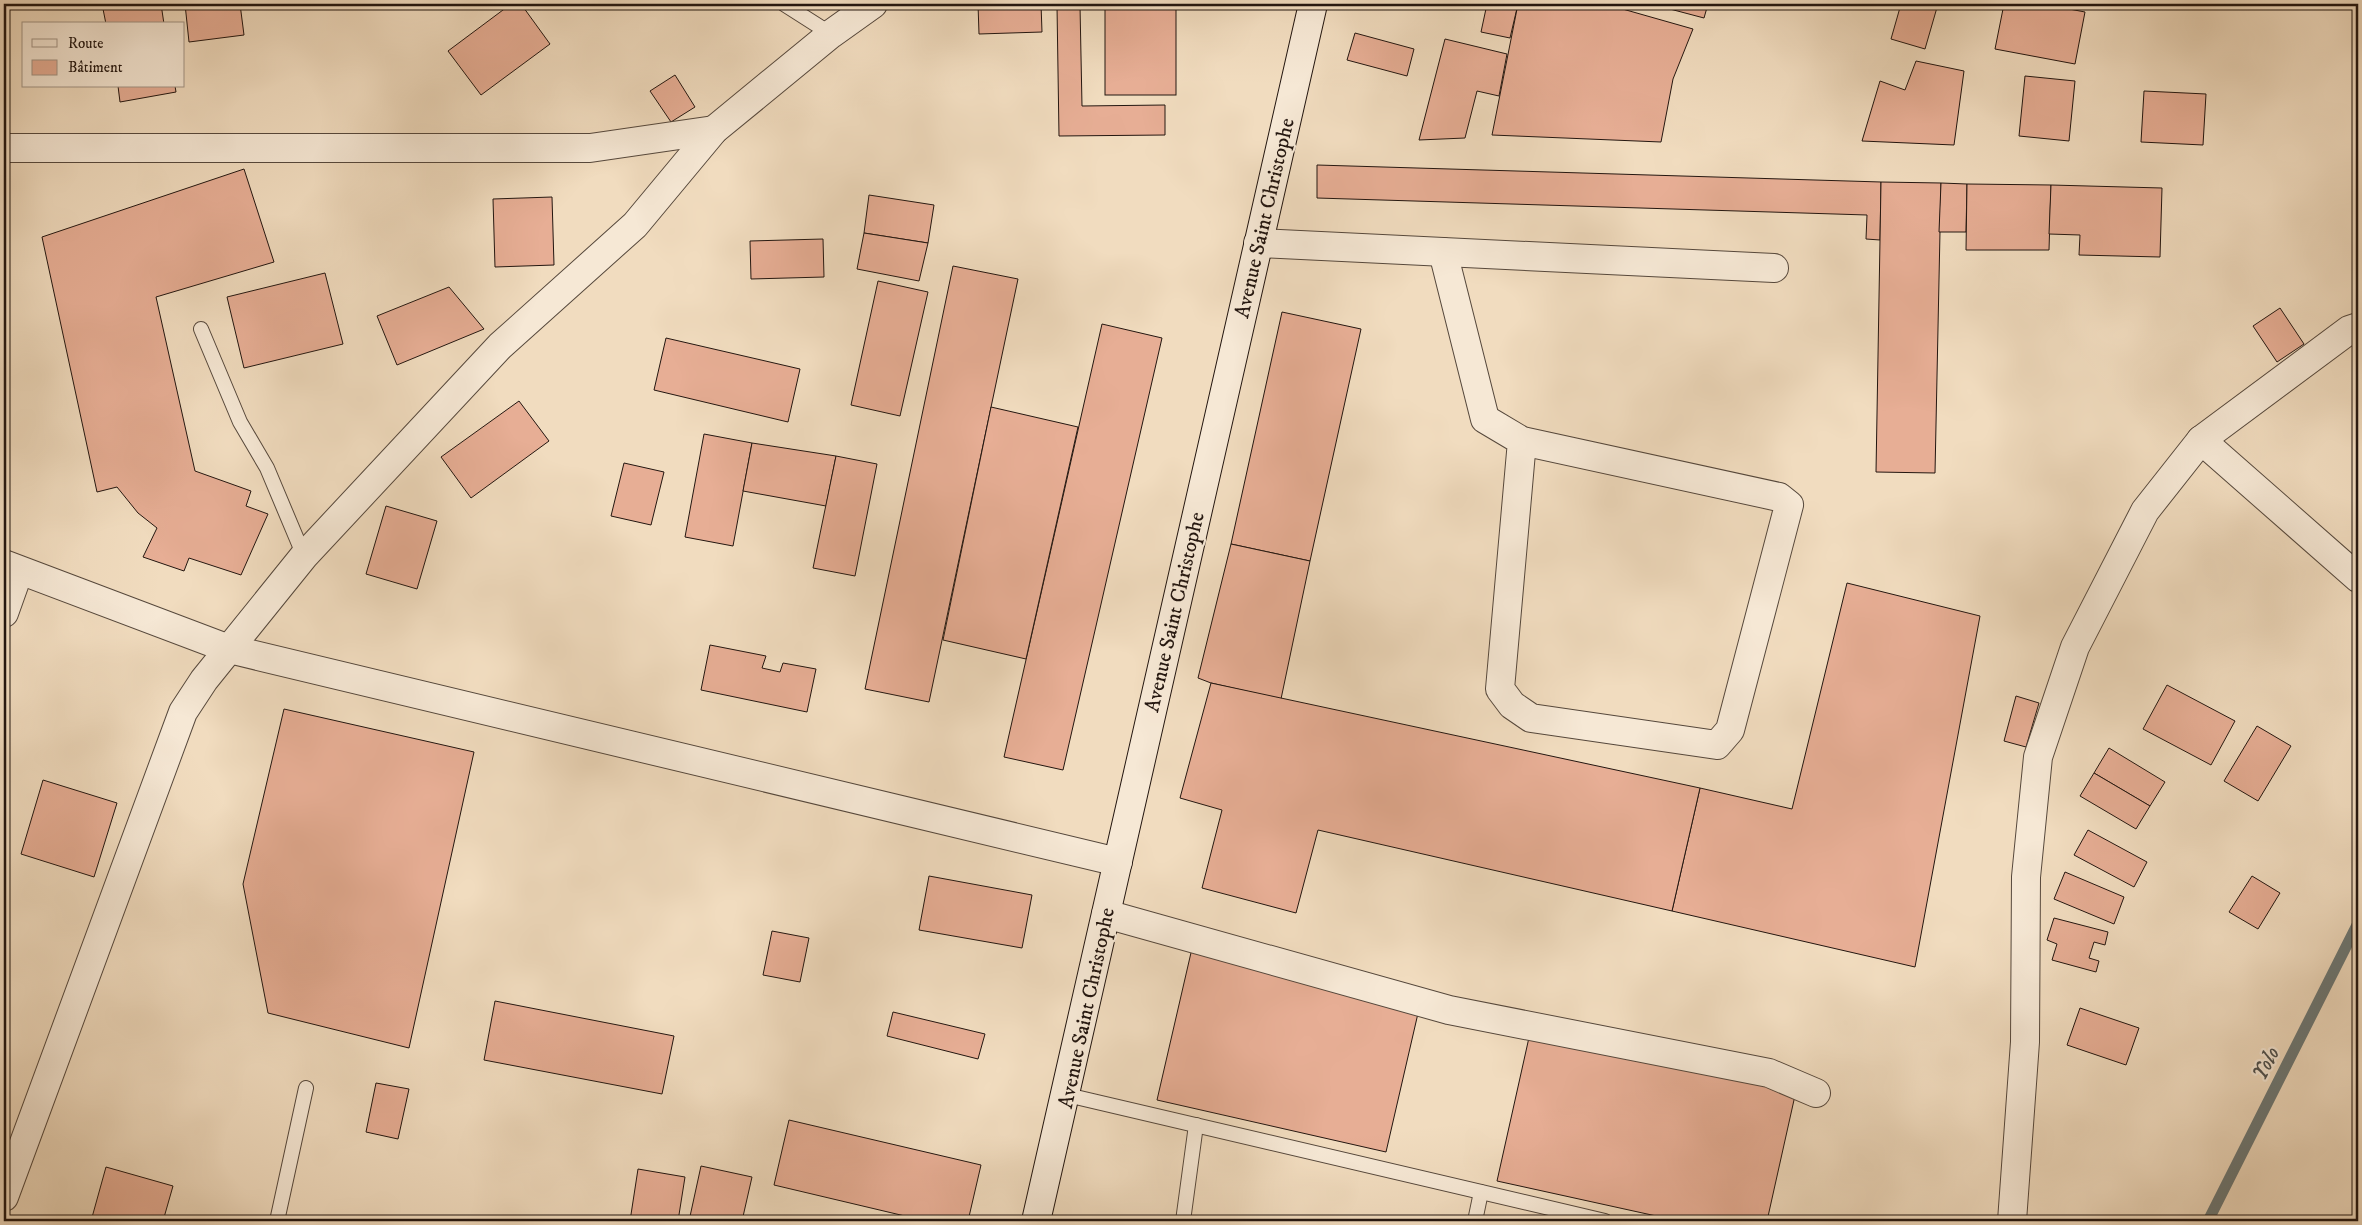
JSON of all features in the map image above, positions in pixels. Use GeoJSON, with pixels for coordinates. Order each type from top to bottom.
{"type":"FeatureCollection","features":[{"type":"Feature","properties":{"kind":"street"},"geometry":{"type":"LineString","coordinates":[[4,1197],[183,712],[228,649],[304,556],[500,346],[634,225],[714,130],[831,34],[872,4]]}},
{"type":"Feature","properties":{"kind":"street","name":"Avenue Saint Christophe"},"geometry":{"type":"LineString","coordinates":[[1036,1221],[1067,1095],[1106,914],[1313,4]]}},
{"type":"Feature","properties":{"kind":"street"},"geometry":{"type":"LineString","coordinates":[[4,148],[590,148],[714,130]]}},
{"type":"Feature","properties":{"kind":"street"},"geometry":{"type":"LineString","coordinates":[[1258,243],[1774,268]]}},
{"type":"Feature","properties":{"kind":"street"},"geometry":{"type":"LineString","coordinates":[[1443,252],[1485,419],[1522,441],[1779,497],[1789,505],[1730,730],[1717,745],[1531,718],[1512,705],[1500,689],[1522,441]]}},
{"type":"Feature","properties":{"kind":"street"},"geometry":{"type":"LineString","coordinates":[[2012,1221],[2024,1042],[2026,877],[2038,757],[2075,647],[2145,511],[2201,440],[2349,330],[2358,327]]}},
{"type":"Feature","properties":{"kind":"street"},"geometry":{"type":"LineString","coordinates":[[2201,440],[2358,578]]}},
{"type":"Feature","properties":{"kind":"street"},"geometry":{"type":"LineString","coordinates":[[4,613],[12,568],[228,649],[1118,862]]}},
{"type":"Feature","properties":{"kind":"street"},"geometry":{"type":"LineString","coordinates":[[1106,914],[1449,1010],[1769,1073],[1816,1093]]}},
{"type":"Feature","properties":{"kind":"lane"},"geometry":{"type":"LineString","coordinates":[[784,4],[831,34]]}},
{"type":"Feature","properties":{"kind":"lane"},"geometry":{"type":"LineString","coordinates":[[201,329],[240,422],[267,468],[304,556]]}},
{"type":"Feature","properties":{"kind":"lane"},"geometry":{"type":"LineString","coordinates":[[277,1221],[306,1088]]}},
{"type":"Feature","properties":{"kind":"lane"},"geometry":{"type":"LineString","coordinates":[[1067,1095],[1605,1221]]}},
{"type":"Feature","properties":{"kind":"lane"},"geometry":{"type":"LineString","coordinates":[[1183,1221],[1196,1125]]}},
{"type":"Feature","properties":{"kind":"lane"},"geometry":{"type":"LineString","coordinates":[[1475,1221],[1481,1192]]}},
{"type":"Feature","properties":{"kind":"building"},"geometry":{"type":"Polygon","coordinates":[[[102,4],[161,4],[164,22],[106,22],[102,4]]]}},
{"type":"Feature","properties":{"kind":"building"},"geometry":{"type":"Polygon","coordinates":[[[185,4],[240,4],[244,35],[189,42],[185,4]]]}},
{"type":"Feature","properties":{"kind":"building"},"geometry":{"type":"Polygon","coordinates":[[[511,4],[521,4],[550,44],[481,95],[448,51],[511,4]]]}},
{"type":"Feature","properties":{"kind":"building"},"geometry":{"type":"Polygon","coordinates":[[[978,4],[1041,4],[1042,32],[979,34],[978,4]]]}},
{"type":"Feature","properties":{"kind":"building"},"geometry":{"type":"Polygon","coordinates":[[[1057,4],[1088,4],[1088,5],[1057,6],[1057,4]]]}},
{"type":"Feature","properties":{"kind":"building"},"geometry":{"type":"Polygon","coordinates":[[[1105,4],[1176,4],[1176,95],[1105,95],[1105,4]]]}},
{"type":"Feature","properties":{"kind":"building"},"geometry":{"type":"Polygon","coordinates":[[[1487,4],[1518,4],[1510,38],[1481,32],[1487,4]]]}},
{"type":"Feature","properties":{"kind":"building"},"geometry":{"type":"Polygon","coordinates":[[[1518,4],[1605,4],[1693,29],[1673,79],[1661,142],[1492,135],[1518,4]]]}},
{"type":"Feature","properties":{"kind":"building"},"geometry":{"type":"Polygon","coordinates":[[[1651,4],[1708,4],[1704,18],[1651,4]]]}},
{"type":"Feature","properties":{"kind":"building"},"geometry":{"type":"Polygon","coordinates":[[[1901,4],[1938,4],[1925,49],[1891,39],[1901,4]]]}},
{"type":"Feature","properties":{"kind":"building"},"geometry":{"type":"Polygon","coordinates":[[[2004,4],[2043,4],[2085,12],[2075,64],[1995,49],[2004,4]]]}},
{"type":"Feature","properties":{"kind":"building"},"geometry":{"type":"Polygon","coordinates":[[[1057,6],[1080,6],[1082,106],[1165,105],[1165,135],[1059,136],[1057,6]]]}},
{"type":"Feature","properties":{"kind":"building"},"geometry":{"type":"Polygon","coordinates":[[[1355,33],[1414,49],[1407,76],[1347,60],[1355,33]]]}},
{"type":"Feature","properties":{"kind":"building"},"geometry":{"type":"Polygon","coordinates":[[[1445,39],[1507,54],[1499,96],[1477,91],[1465,138],[1419,140],[1445,39]]]}},
{"type":"Feature","properties":{"kind":"building"},"geometry":{"type":"Polygon","coordinates":[[[1916,61],[1964,71],[1954,145],[1862,141],[1880,81],[1905,90],[1916,61]]]}},
{"type":"Feature","properties":{"kind":"building"},"geometry":{"type":"Polygon","coordinates":[[[675,75],[695,107],[671,122],[650,91],[675,75]]]}},
{"type":"Feature","properties":{"kind":"building"},"geometry":{"type":"Polygon","coordinates":[[[2025,76],[2075,81],[2069,141],[2019,136],[2025,76]]]}},
{"type":"Feature","properties":{"kind":"building"},"geometry":{"type":"Polygon","coordinates":[[[118,88],[175,88],[176,92],[120,102],[118,88]]]}},
{"type":"Feature","properties":{"kind":"building"},"geometry":{"type":"Polygon","coordinates":[[[2144,91],[2206,94],[2203,145],[2141,142],[2144,91]]]}},
{"type":"Feature","properties":{"kind":"building"},"geometry":{"type":"Polygon","coordinates":[[[1317,165],[1881,182],[1880,240],[1866,239],[1867,215],[1317,198],[1317,165]]]}},
{"type":"Feature","properties":{"kind":"building"},"geometry":{"type":"Polygon","coordinates":[[[244,169],[274,262],[156,297],[195,471],[251,491],[246,506],[268,514],[241,575],[189,558],[184,571],[143,557],[157,528],[138,513],[117,487],[97,492],[42,237],[244,169]]]}},
{"type":"Feature","properties":{"kind":"building"},"geometry":{"type":"Polygon","coordinates":[[[1881,182],[1941,183],[1935,473],[1876,472],[1881,182]]]}},
{"type":"Feature","properties":{"kind":"building"},"geometry":{"type":"Polygon","coordinates":[[[1941,183],[1967,184],[1966,232],[1939,232],[1941,183]]]}},
{"type":"Feature","properties":{"kind":"building"},"geometry":{"type":"Polygon","coordinates":[[[1967,184],[2051,185],[2049,250],[1966,250],[1967,184]]]}},
{"type":"Feature","properties":{"kind":"building"},"geometry":{"type":"Polygon","coordinates":[[[2051,185],[2162,188],[2160,257],[2079,255],[2080,235],[2049,234],[2051,185]]]}},
{"type":"Feature","properties":{"kind":"building"},"geometry":{"type":"Polygon","coordinates":[[[869,195],[934,205],[928,243],[864,233],[869,195]]]}},
{"type":"Feature","properties":{"kind":"building"},"geometry":{"type":"Polygon","coordinates":[[[552,197],[554,265],[495,267],[493,199],[552,197]]]}},
{"type":"Feature","properties":{"kind":"building"},"geometry":{"type":"Polygon","coordinates":[[[864,233],[928,243],[919,281],[857,269],[864,233]]]}},
{"type":"Feature","properties":{"kind":"building"},"geometry":{"type":"Polygon","coordinates":[[[823,239],[824,277],[751,279],[750,241],[823,239]]]}},
{"type":"Feature","properties":{"kind":"building"},"geometry":{"type":"Polygon","coordinates":[[[953,266],[1018,279],[929,702],[865,689],[953,266]]]}},
{"type":"Feature","properties":{"kind":"building"},"geometry":{"type":"Polygon","coordinates":[[[325,273],[343,344],[244,368],[227,297],[325,273]]]}},
{"type":"Feature","properties":{"kind":"building"},"geometry":{"type":"Polygon","coordinates":[[[878,281],[928,292],[900,416],[851,405],[878,281]]]}},
{"type":"Feature","properties":{"kind":"building"},"geometry":{"type":"Polygon","coordinates":[[[449,287],[484,329],[397,365],[377,316],[449,287]]]}},
{"type":"Feature","properties":{"kind":"building"},"geometry":{"type":"Polygon","coordinates":[[[2280,308],[2304,344],[2277,362],[2253,326],[2280,308]]]}},
{"type":"Feature","properties":{"kind":"building"},"geometry":{"type":"Polygon","coordinates":[[[1282,312],[1361,329],[1310,561],[1231,544],[1282,312]]]}},
{"type":"Feature","properties":{"kind":"building"},"geometry":{"type":"Polygon","coordinates":[[[1102,324],[1162,338],[1063,770],[1004,757],[1102,324]]]}},
{"type":"Feature","properties":{"kind":"building"},"geometry":{"type":"Polygon","coordinates":[[[666,338],[800,369],[788,422],[654,390],[666,338]]]}},
{"type":"Feature","properties":{"kind":"building"},"geometry":{"type":"Polygon","coordinates":[[[519,401],[549,441],[471,498],[441,457],[519,401]]]}},
{"type":"Feature","properties":{"kind":"building"},"geometry":{"type":"Polygon","coordinates":[[[991,407],[1078,427],[1026,659],[943,640],[991,407]]]}},
{"type":"Feature","properties":{"kind":"building"},"geometry":{"type":"Polygon","coordinates":[[[704,434],[752,443],[733,546],[685,537],[704,434]]]}},
{"type":"Feature","properties":{"kind":"building"},"geometry":{"type":"Polygon","coordinates":[[[752,443],[836,456],[826,506],[743,491],[752,443]]]}},
{"type":"Feature","properties":{"kind":"building"},"geometry":{"type":"Polygon","coordinates":[[[836,456],[877,464],[855,576],[813,568],[836,456]]]}},
{"type":"Feature","properties":{"kind":"building"},"geometry":{"type":"Polygon","coordinates":[[[624,463],[664,472],[651,525],[611,516],[624,463]]]}},
{"type":"Feature","properties":{"kind":"building"},"geometry":{"type":"Polygon","coordinates":[[[386,506],[437,521],[417,589],[366,574],[386,506]]]}},
{"type":"Feature","properties":{"kind":"building"},"geometry":{"type":"Polygon","coordinates":[[[1231,544],[1310,561],[1281,699],[1211,683],[1198,678],[1231,544]]]}},
{"type":"Feature","properties":{"kind":"building"},"geometry":{"type":"Polygon","coordinates":[[[1847,583],[1980,616],[1915,967],[1672,911],[1700,788],[1792,809],[1847,583]]]}},
{"type":"Feature","properties":{"kind":"building"},"geometry":{"type":"Polygon","coordinates":[[[710,645],[766,656],[762,668],[780,672],[783,663],[816,669],[807,712],[701,690],[710,645]]]}},
{"type":"Feature","properties":{"kind":"building"},"geometry":{"type":"Polygon","coordinates":[[[1211,683],[1700,788],[1672,911],[1318,830],[1296,913],[1202,888],[1222,810],[1180,798],[1211,683]]]}},
{"type":"Feature","properties":{"kind":"building"},"geometry":{"type":"Polygon","coordinates":[[[2167,685],[2235,721],[2211,765],[2143,729],[2167,685]]]}},
{"type":"Feature","properties":{"kind":"building"},"geometry":{"type":"Polygon","coordinates":[[[2016,696],[2039,703],[2026,747],[2004,741],[2016,696]]]}},
{"type":"Feature","properties":{"kind":"building"},"geometry":{"type":"Polygon","coordinates":[[[284,709],[474,752],[409,1048],[268,1013],[243,884],[284,709]]]}},
{"type":"Feature","properties":{"kind":"building"},"geometry":{"type":"Polygon","coordinates":[[[2257,726],[2291,746],[2258,801],[2224,781],[2257,726]]]}},
{"type":"Feature","properties":{"kind":"building"},"geometry":{"type":"Polygon","coordinates":[[[2109,748],[2165,782],[2150,806],[2094,773],[2109,748]]]}},
{"type":"Feature","properties":{"kind":"building"},"geometry":{"type":"Polygon","coordinates":[[[2094,773],[2150,806],[2136,829],[2080,796],[2094,773]]]}},
{"type":"Feature","properties":{"kind":"building"},"geometry":{"type":"Polygon","coordinates":[[[43,780],[117,803],[94,877],[21,854],[43,780]]]}},
{"type":"Feature","properties":{"kind":"building"},"geometry":{"type":"Polygon","coordinates":[[[2088,830],[2147,862],[2134,887],[2074,855],[2088,830]]]}},
{"type":"Feature","properties":{"kind":"building"},"geometry":{"type":"Polygon","coordinates":[[[2065,872],[2124,897],[2114,924],[2054,899],[2065,872]]]}},
{"type":"Feature","properties":{"kind":"building"},"geometry":{"type":"Polygon","coordinates":[[[929,876],[1032,895],[1022,948],[919,930],[929,876]]]}},
{"type":"Feature","properties":{"kind":"building"},"geometry":{"type":"Polygon","coordinates":[[[2252,876],[2280,893],[2258,929],[2229,912],[2252,876]]]}},
{"type":"Feature","properties":{"kind":"building"},"geometry":{"type":"Polygon","coordinates":[[[2054,918],[2108,932],[2105,945],[2094,942],[2089,958],[2099,961],[2096,972],[2052,960],[2057,944],[2047,940],[2054,918]]]}},
{"type":"Feature","properties":{"kind":"building"},"geometry":{"type":"Polygon","coordinates":[[[772,931],[809,938],[800,982],[763,975],[772,931]]]}},
{"type":"Feature","properties":{"kind":"building"},"geometry":{"type":"Polygon","coordinates":[[[1193,944],[1422,996],[1386,1152],[1157,1100],[1193,944]]]}},
{"type":"Feature","properties":{"kind":"building"},"geometry":{"type":"Polygon","coordinates":[[[495,1001],[674,1036],[662,1094],[484,1060],[495,1001]]]}},
{"type":"Feature","properties":{"kind":"building"},"geometry":{"type":"Polygon","coordinates":[[[2080,1008],[2139,1028],[2126,1065],[2067,1045],[2080,1008]]]}},
{"type":"Feature","properties":{"kind":"building"},"geometry":{"type":"Polygon","coordinates":[[[893,1012],[985,1034],[978,1059],[887,1036],[893,1012]]]}},
{"type":"Feature","properties":{"kind":"building"},"geometry":{"type":"Polygon","coordinates":[[[1530,1033],[1796,1091],[1767,1221],[1679,1221],[1497,1181],[1530,1033]]]}},
{"type":"Feature","properties":{"kind":"building"},"geometry":{"type":"Polygon","coordinates":[[[376,1083],[409,1089],[398,1139],[366,1132],[376,1083]]]}},
{"type":"Feature","properties":{"kind":"building"},"geometry":{"type":"Polygon","coordinates":[[[789,1120],[981,1165],[968,1221],[926,1221],[774,1185],[789,1120]]]}},
{"type":"Feature","properties":{"kind":"building"},"geometry":{"type":"Polygon","coordinates":[[[701,1166],[752,1177],[742,1221],[689,1221],[701,1166]]]}},
{"type":"Feature","properties":{"kind":"building"},"geometry":{"type":"Polygon","coordinates":[[[106,1167],[173,1186],[163,1221],[91,1221],[106,1167]]]}},
{"type":"Feature","properties":{"kind":"building"},"geometry":{"type":"Polygon","coordinates":[[[638,1169],[685,1177],[678,1221],[630,1221],[638,1169]]]}},
{"type":"Feature","properties":{"kind":"waterway","name":"Yolo"},"geometry":{"type":"LineString","coordinates":[[2208,1221],[2358,923]]}}]}
